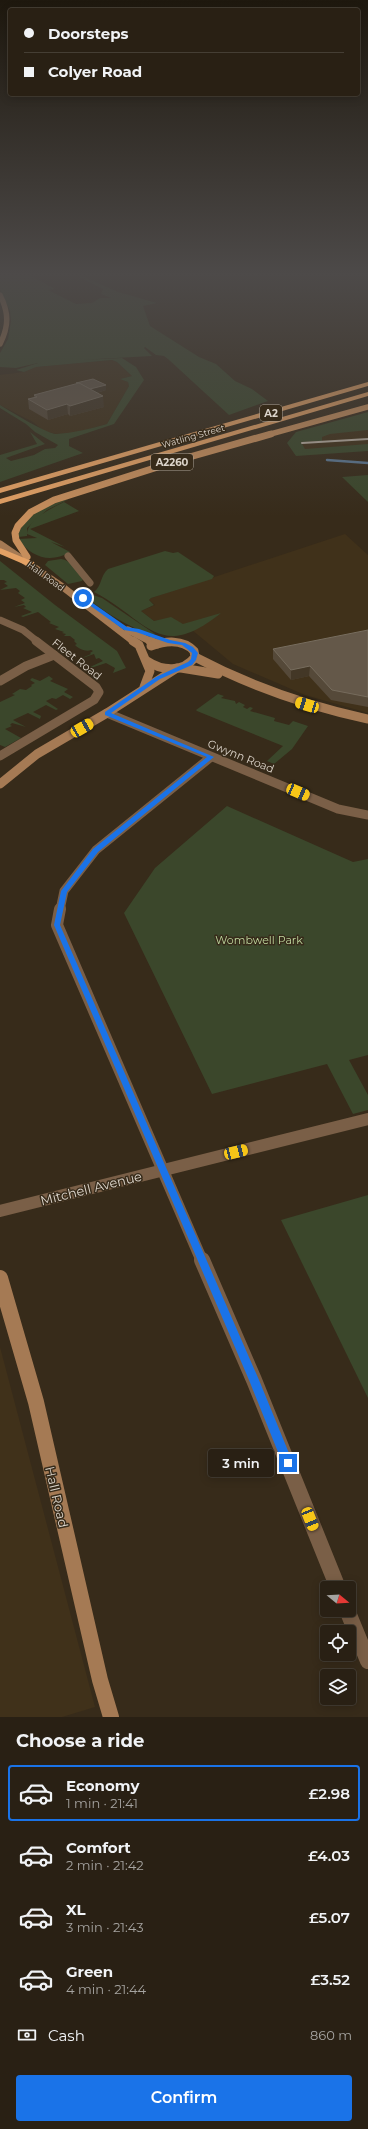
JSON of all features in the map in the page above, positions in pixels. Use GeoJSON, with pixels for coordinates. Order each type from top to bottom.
{"type":"FeatureCollection","features":[{"type":"Feature","properties":{"kind":"highway","name":"Watling Street"},"geometry":{"type":"LineString","coordinates":[[0,490],[368,384]]}},
{"type":"Feature","properties":{"kind":"highway","name":"Watling Street"},"geometry":{"type":"LineString","coordinates":[[0,502],[368,394]]}},
{"type":"Feature","properties":{"kind":"highway"},"geometry":{"type":"LineString","coordinates":[[85,477],[212,444],[368,399]]}},
{"type":"Feature","properties":{"kind":"highway"},"geometry":{"type":"LineString","coordinates":[[0,551],[29,560]]}},
{"type":"Feature","properties":{"kind":"main road","name":"A2260"},"geometry":{"type":"LineString","coordinates":[[29,560],[16,540],[15,534],[18,526],[31,512],[50,502],[186,458],[368,407]]}},
{"type":"Feature","properties":{"kind":"main road","name":"Hall Road"},"geometry":{"type":"LineString","coordinates":[[0,535],[29,560],[131,638],[139,645],[146,658]]}},
{"type":"Feature","properties":{"kind":"main road","name":"Hall Road"},"geometry":{"type":"LineString","coordinates":[[0,544],[29,560],[126,628],[157,644],[170,642]]}},
{"type":"Feature","properties":{"kind":"main road","name":"Hall Road"},"geometry":{"type":"LineString","coordinates":[[126,628],[188,646],[193,649],[195,657],[232,676]]}},
{"type":"Feature","properties":{"kind":"main road"},"geometry":{"type":"LineString","coordinates":[[144,687],[149,676],[146,658],[148,649],[157,644]]}},
{"type":"Feature","properties":{"kind":"main road"},"geometry":{"type":"LineString","coordinates":[[0,784],[8,775],[34,756],[107,713],[144,687],[177,668],[190,663],[195,657]]}},
{"type":"Feature","properties":{"kind":"main road"},"geometry":{"type":"LineString","coordinates":[[146,658],[160,668],[204,670],[232,676],[291,700],[341,714],[368,719]]}},
{"type":"Feature","properties":{"kind":"main road","name":"Hall Road"},"geometry":{"type":"LineString","coordinates":[[0,1278],[36,1402],[100,1680],[111,1717]]}},
{"type":"Feature","properties":{"kind":"street"},"geometry":{"type":"LineString","coordinates":[[68,556],[90,583]]}},
{"type":"Feature","properties":{"kind":"street","name":"Fleet Road"},"geometry":{"type":"LineString","coordinates":[[0,620],[21,629],[96,687],[99,691],[99,695],[94,700],[0,756]]}},
{"type":"Feature","properties":{"kind":"street"},"geometry":{"type":"LineString","coordinates":[[0,681],[26,666],[54,655]]}},
{"type":"Feature","properties":{"kind":"street","name":"Gwynn Road"},"geometry":{"type":"LineString","coordinates":[[107,713],[338,809],[368,815]]}},
{"type":"Feature","properties":{"kind":"street"},"geometry":{"type":"LineString","coordinates":[[211,757],[96,850],[64,891],[57,925],[254,1380],[335,1581]]}},
{"type":"Feature","properties":{"kind":"street","name":"Mitchell Avenue"},"geometry":{"type":"LineString","coordinates":[[0,1211],[368,1119]]}},
{"type":"Feature","properties":{"kind":"street"},"geometry":{"type":"LineString","coordinates":[[350,1617],[368,1661]]}},
{"type":"Feature","properties":{"kind":"shaded area"},"geometry":{"type":"Polygon","coordinates":[[[112,360],[117,362],[132,376],[121,379],[128,382],[129,386],[107,424],[75,433],[56,434],[44,431],[33,422],[0,405],[0,375],[24,372],[35,367],[112,360]]]}},
{"type":"Feature","properties":{"kind":"shaded area"},"geometry":{"type":"Polygon","coordinates":[[[368,415],[368,450],[303,452],[292,439],[368,415]]]}},
{"type":"Feature","properties":{"kind":"shaded area"},"geometry":{"type":"Polygon","coordinates":[[[345,534],[368,555],[368,713],[305,695],[233,664],[186,625],[172,618],[154,621],[141,611],[155,605],[149,600],[151,598],[345,534]]]}},
{"type":"Feature","properties":{"kind":"shaded area"},"geometry":{"type":"Polygon","coordinates":[[[0,1347],[95,1707],[62,1717],[0,1717],[0,1347]]]}},
{"type":"Feature","properties":{"kind":"green space"},"geometry":{"type":"Polygon","coordinates":[[[0,356],[150,356],[80,360],[122,358],[136,367],[144,380],[114,424],[69,439],[69,446],[83,453],[0,482],[0,455],[37,444],[30,432],[45,444],[6,458],[11,461],[34,455],[45,449],[55,448],[58,445],[35,432],[26,424],[0,408],[0,405],[29,422],[52,433],[56,434],[82,430],[107,424],[129,386],[128,382],[120,379],[132,376],[117,362],[112,360],[36,367],[24,372],[16,370],[38,363],[16,368],[0,367],[0,356]]]}},
{"type":"Feature","properties":{"kind":"green space"},"geometry":{"type":"Polygon","coordinates":[[[164,356],[198,356],[216,364],[235,381],[252,389],[268,401],[229,415],[164,356]]]}},
{"type":"Feature","properties":{"kind":"green space"},"geometry":{"type":"Polygon","coordinates":[[[368,412],[368,430],[330,434],[322,437],[322,441],[301,442],[305,449],[368,444],[368,451],[296,456],[287,443],[296,432],[368,412]]]}},
{"type":"Feature","properties":{"kind":"green space"},"geometry":{"type":"Polygon","coordinates":[[[368,475],[368,502],[342,477],[368,475]]]}},
{"type":"Feature","properties":{"kind":"green space"},"geometry":{"type":"Polygon","coordinates":[[[69,499],[47,510],[27,528],[27,536],[18,537],[18,533],[28,519],[39,510],[69,499]]]}},
{"type":"Feature","properties":{"kind":"green space"},"geometry":{"type":"Polygon","coordinates":[[[64,502],[79,511],[30,529],[65,547],[51,542],[70,552],[55,558],[41,557],[29,550],[18,539],[37,538],[27,534],[28,529],[41,515],[64,502]]]}},
{"type":"Feature","properties":{"kind":"green space"},"geometry":{"type":"Polygon","coordinates":[[[165,551],[173,553],[178,552],[214,576],[212,579],[151,598],[149,600],[154,605],[141,611],[154,621],[171,617],[183,624],[221,613],[200,628],[183,635],[168,636],[154,632],[94,592],[97,590],[105,572],[108,569],[165,551]]]}},
{"type":"Feature","properties":{"kind":"green space"},"geometry":{"type":"Polygon","coordinates":[[[61,559],[68,561],[74,566],[83,579],[82,581],[68,584],[45,565],[48,561],[61,559]]]}},
{"type":"Feature","properties":{"kind":"green space"},"geometry":{"type":"Polygon","coordinates":[[[0,561],[55,605],[117,651],[126,668],[113,673],[115,668],[106,663],[91,668],[90,667],[103,661],[99,658],[96,659],[94,654],[77,660],[91,654],[90,653],[93,651],[83,650],[75,645],[77,644],[74,641],[75,640],[70,636],[64,636],[66,634],[62,633],[64,632],[55,629],[59,627],[49,623],[51,622],[38,612],[23,617],[21,616],[32,612],[23,608],[26,607],[24,605],[14,607],[25,603],[21,600],[25,598],[18,593],[20,591],[16,588],[0,590],[8,586],[4,583],[7,582],[0,580],[0,561]]]}},
{"type":"Feature","properties":{"kind":"green space"},"geometry":{"type":"Polygon","coordinates":[[[90,594],[102,598],[155,634],[140,630],[111,615],[89,599],[90,594]]]}},
{"type":"Feature","properties":{"kind":"green space"},"geometry":{"type":"Polygon","coordinates":[[[49,676],[53,679],[50,681],[68,689],[64,692],[73,697],[70,699],[63,695],[56,699],[52,698],[46,701],[58,709],[56,710],[46,705],[33,712],[41,716],[40,719],[28,713],[13,720],[26,727],[12,723],[10,725],[12,726],[5,729],[21,738],[5,747],[0,745],[0,702],[15,695],[12,694],[20,689],[26,690],[32,686],[31,685],[35,683],[30,680],[32,678],[40,681],[49,676]]]}},
{"type":"Feature","properties":{"kind":"green space"},"geometry":{"type":"Polygon","coordinates":[[[218,694],[224,696],[221,698],[235,701],[236,704],[239,702],[245,705],[243,707],[247,709],[250,707],[253,708],[250,711],[275,718],[274,721],[289,725],[293,721],[308,726],[292,749],[274,764],[267,761],[283,746],[196,710],[218,694]]]}},
{"type":"Feature","properties":{"kind":"green space","name":"Wombwell Park"},"geometry":{"type":"Polygon","coordinates":[[[227,806],[353,862],[368,859],[368,1055],[349,1060],[368,1095],[368,1110],[353,1114],[327,1064],[212,1094],[124,913],[155,868],[227,806]]]}},
{"type":"Feature","properties":{"kind":"green space"},"geometry":{"type":"Polygon","coordinates":[[[368,1195],[368,1398],[281,1220],[368,1195]]]}},
{"type":"Feature","properties":{"kind":"building"},"geometry":{"type":"Polygon","coordinates":[[[93,379],[106,385],[90,389],[76,383],[93,379]]]}},
{"type":"Feature","properties":{"kind":"building"},"geometry":{"type":"Polygon","coordinates":[[[79,383],[103,396],[70,406],[67,404],[47,410],[28,399],[37,397],[34,395],[79,383]]]}},
{"type":"Feature","properties":{"kind":"building"},"geometry":{"type":"Polygon","coordinates":[[[368,630],[368,697],[332,690],[310,666],[291,670],[273,649],[368,630]]]}},
{"type":"Feature","properties":{"kind":"waterway"},"geometry":{"type":"LineString","coordinates":[[327,460],[368,463]]}},
{"type":"Feature","properties":{"kind":"railway"},"geometry":{"type":"LineString","coordinates":[[302,443],[368,439]]}},
{"type":"Feature","properties":{"kind":"route"},"geometry":{"type":"LineString","coordinates":[[83,598],[126,628],[137,630],[170,642],[178,642],[193,649],[195,657],[190,663],[158,678],[107,713],[211,757],[96,850],[64,891],[57,925],[254,1380],[288,1463]]}}]}
